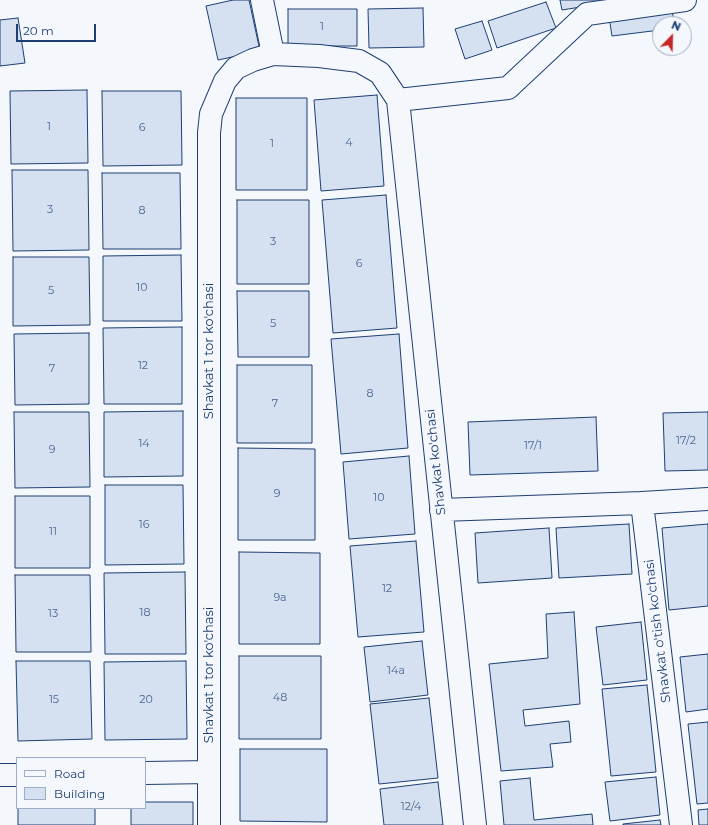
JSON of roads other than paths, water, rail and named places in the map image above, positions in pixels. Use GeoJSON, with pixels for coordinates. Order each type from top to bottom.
{"type":"FeatureCollection","features":[{"type":"Feature","properties":{"kind":"street"},"geometry":{"type":"LineString","coordinates":[[262,0],[273,54]]}},
{"type":"Feature","properties":{"kind":"street"},"geometry":{"type":"LineString","coordinates":[[398,100],[508,88],[587,14],[685,0]]}},
{"type":"Feature","properties":{"kind":"street","name":"Shavkat 1 tor ko'chasi"},"geometry":{"type":"LineString","coordinates":[[210,825],[209,133],[211,114],[225,81],[236,68],[253,60],[273,54],[319,56],[359,61],[380,73],[398,100]]}},
{"type":"Feature","properties":{"kind":"street","name":"Shavkat ko'chasi"},"geometry":{"type":"LineString","coordinates":[[398,100],[475,825]]}},
{"type":"Feature","properties":{"kind":"street"},"geometry":{"type":"LineString","coordinates":[[441,510],[642,503],[708,499]]}},
{"type":"Feature","properties":{"kind":"street","name":"Shavkat o'tish ko'chasi"},"geometry":{"type":"LineString","coordinates":[[642,503],[681,825]]}},
{"type":"Feature","properties":{"kind":"street"},"geometry":{"type":"LineString","coordinates":[[146,773],[209,772]]}},
{"type":"Feature","properties":{"kind":"street"},"geometry":{"type":"LineString","coordinates":[[0,775],[16,775]]}}]}
